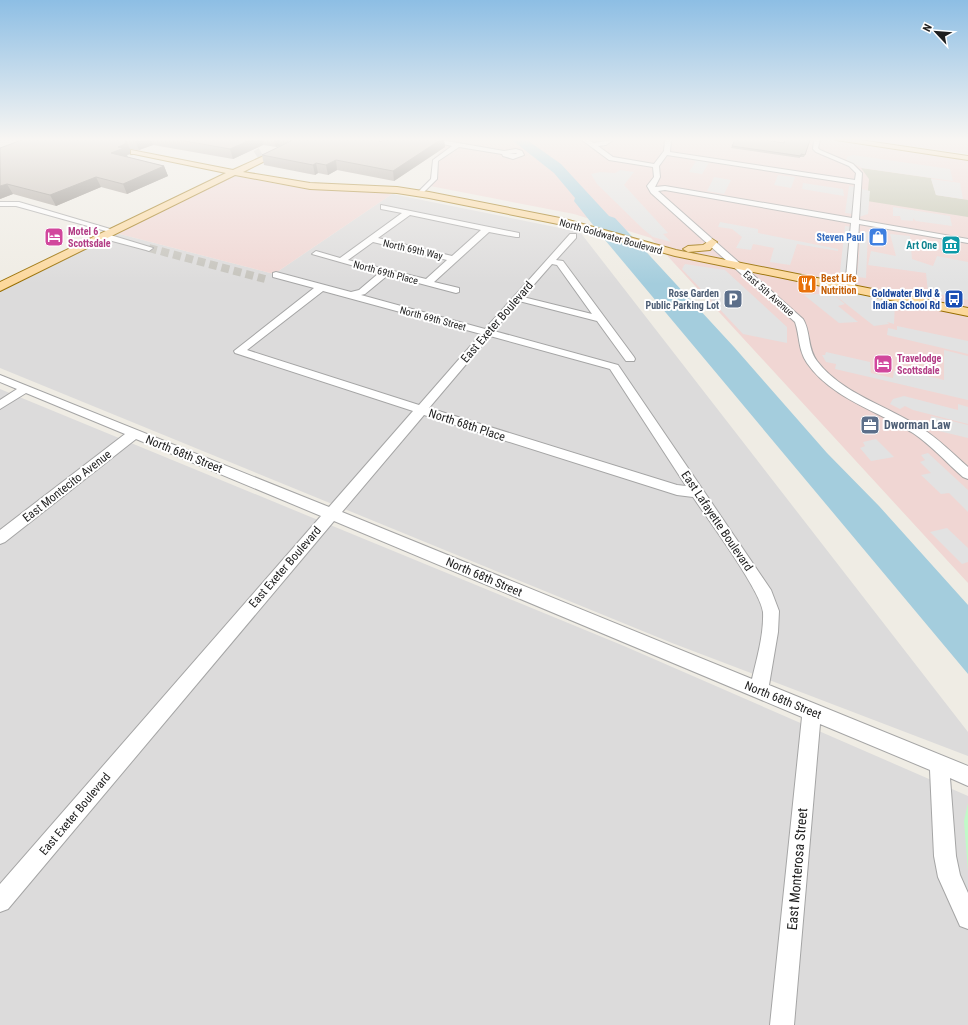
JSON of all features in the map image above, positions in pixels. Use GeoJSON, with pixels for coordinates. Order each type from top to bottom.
{"type":"FeatureCollection","features":[{"type":"Feature","properties":{"kind":"main road"},"geometry":{"type":"LineString","coordinates":[[0,287],[191,188]]}},
{"type":"Feature","properties":{"kind":"main road"},"geometry":{"type":"LineString","coordinates":[[0,277],[106,232],[195,188]]}},
{"type":"Feature","properties":{"kind":"main road","name":"North Goldwater Boulevard"},"geometry":{"type":"LineString","coordinates":[[350,188],[428,192],[554,220],[675,253],[733,261],[968,305]]}},
{"type":"Feature","properties":{"kind":"main road","name":"North Goldwater Boulevard"},"geometry":{"type":"LineString","coordinates":[[388,188],[428,192],[540,211],[590,222],[632,235],[781,274],[850,284],[968,312]]}},
{"type":"Feature","properties":{"kind":"main road"},"geometry":{"type":"LineString","coordinates":[[688,249],[706,248],[712,242]]}},
{"type":"Feature","properties":{"kind":"main road"},"geometry":{"type":"LineString","coordinates":[[759,284],[758,278],[763,274],[781,274]]}},
{"type":"Feature","properties":{"kind":"street"},"geometry":{"type":"LineString","coordinates":[[428,192],[430,188]]}},
{"type":"Feature","properties":{"kind":"street"},"geometry":{"type":"LineString","coordinates":[[654,188],[664,193],[687,192],[968,241]]}},
{"type":"Feature","properties":{"kind":"street"},"geometry":{"type":"LineString","coordinates":[[850,284],[859,188]]}},
{"type":"Feature","properties":{"kind":"street","name":"East 5th Avenue"},"geometry":{"type":"LineString","coordinates":[[664,193],[712,242],[800,321],[804,332],[803,340],[808,359],[826,378],[918,431],[968,474]]}},
{"type":"Feature","properties":{"kind":"street"},"geometry":{"type":"LineString","coordinates":[[0,204],[16,204],[106,232],[149,248]]}},
{"type":"Feature","properties":{"kind":"street"},"geometry":{"type":"LineString","coordinates":[[384,207],[516,235]]}},
{"type":"Feature","properties":{"kind":"street"},"geometry":{"type":"LineString","coordinates":[[342,260],[409,212]]}},
{"type":"Feature","properties":{"kind":"street"},"geometry":{"type":"LineString","coordinates":[[427,283],[487,229]]}},
{"type":"Feature","properties":{"kind":"street","name":"East Exeter Boulevard"},"geometry":{"type":"LineString","coordinates":[[0,901],[517,298],[573,236]]}},
{"type":"Feature","properties":{"kind":"street","name":"North 69th Way"},"geometry":{"type":"LineString","coordinates":[[371,239],[454,259]]}},
{"type":"Feature","properties":{"kind":"street","name":"North 69th Place"},"geometry":{"type":"LineString","coordinates":[[316,254],[456,290]]}},
{"type":"Feature","properties":{"kind":"street"},"geometry":{"type":"LineString","coordinates":[[550,261],[560,263],[630,359]]}},
{"type":"Feature","properties":{"kind":"street"},"geometry":{"type":"LineString","coordinates":[[352,295],[362,292],[382,271]]}},
{"type":"Feature","properties":{"kind":"street","name":"North 69th Street"},"geometry":{"type":"LineString","coordinates":[[276,275],[614,367]]}},
{"type":"Feature","properties":{"kind":"street","name":"North 68th Place"},"geometry":{"type":"LineString","coordinates":[[322,287],[238,350],[528,444],[677,490],[697,492]]}},
{"type":"Feature","properties":{"kind":"street"},"geometry":{"type":"LineString","coordinates":[[517,298],[602,319]]}},
{"type":"Feature","properties":{"kind":"street","name":"East Lafayette Boulevard"},"geometry":{"type":"LineString","coordinates":[[614,367],[763,590],[771,611],[770,632],[759,690]]}},
{"type":"Feature","properties":{"kind":"street","name":"North 68th Street"},"geometry":{"type":"LineString","coordinates":[[0,378],[968,776]]}},
{"type":"Feature","properties":{"kind":"street"},"geometry":{"type":"LineString","coordinates":[[0,405],[26,388]]}},
{"type":"Feature","properties":{"kind":"street","name":"East Montecito Avenue"},"geometry":{"type":"LineString","coordinates":[[0,538],[134,434]]}},
{"type":"Feature","properties":{"kind":"street","name":"East Monterosa Street"},"geometry":{"type":"LineString","coordinates":[[782,1025],[812,712]]}},
{"type":"Feature","properties":{"kind":"street"},"geometry":{"type":"LineString","coordinates":[[939,764],[945,856],[949,877],[968,918]]}},
{"type":"Feature","properties":{"kind":"shaded area"},"geometry":{"type":"Polygon","coordinates":[[[210,188],[328,188],[379,191],[392,194],[274,274],[116,233],[210,188]]]}},
{"type":"Feature","properties":{"kind":"shaded area"},"geometry":{"type":"Polygon","coordinates":[[[440,188],[968,188],[968,583],[651,238],[574,214],[440,188]]]}},
{"type":"Feature","properties":{"kind":"shaded area"},"geometry":{"type":"Polygon","coordinates":[[[601,188],[627,188],[668,233],[663,234],[671,242],[653,237],[601,188]]]}},
{"type":"Feature","properties":{"kind":"shaded area"},"geometry":{"type":"Polygon","coordinates":[[[709,188],[727,188],[724,194],[707,191],[709,188]]]}},
{"type":"Feature","properties":{"kind":"shaded area"},"geometry":{"type":"Polygon","coordinates":[[[849,188],[857,188],[853,214],[845,213],[849,188]]]}},
{"type":"Feature","properties":{"kind":"shaded area"},"geometry":{"type":"Polygon","coordinates":[[[868,188],[934,188],[936,195],[968,200],[968,217],[867,201],[868,188]]]}},
{"type":"Feature","properties":{"kind":"shaded area"},"geometry":{"type":"Polygon","coordinates":[[[934,188],[961,188],[963,199],[936,195],[934,188]]]}},
{"type":"Feature","properties":{"kind":"shaded area"},"geometry":{"type":"Polygon","coordinates":[[[802,189],[843,189],[844,196],[802,189]]]}},
{"type":"Feature","properties":{"kind":"shaded area"},"geometry":{"type":"Polygon","coordinates":[[[862,189],[870,191],[868,214],[859,217],[862,189]]]}},
{"type":"Feature","properties":{"kind":"shaded area"},"geometry":{"type":"Polygon","coordinates":[[[392,194],[580,232],[968,732],[968,756],[672,643],[0,368],[0,291],[116,233],[274,274],[392,194]]]}},
{"type":"Feature","properties":{"kind":"shaded area"},"geometry":{"type":"Polygon","coordinates":[[[893,207],[950,216],[952,226],[916,221],[913,218],[913,221],[901,220],[900,216],[893,216],[893,207]]]}},
{"type":"Feature","properties":{"kind":"shaded area"},"geometry":{"type":"Polygon","coordinates":[[[720,222],[758,229],[758,233],[838,249],[838,251],[797,244],[790,265],[770,262],[774,248],[753,244],[751,250],[736,248],[742,237],[732,229],[718,227],[720,222]]]}},
{"type":"Feature","properties":{"kind":"shaded area"},"geometry":{"type":"Polygon","coordinates":[[[845,226],[852,227],[848,272],[840,272],[845,226]]]}},
{"type":"Feature","properties":{"kind":"shaded area"},"geometry":{"type":"Polygon","coordinates":[[[861,232],[868,232],[866,278],[857,277],[861,232]]]}},
{"type":"Feature","properties":{"kind":"shaded area"},"geometry":{"type":"Polygon","coordinates":[[[890,234],[910,236],[912,259],[933,266],[937,256],[968,262],[968,300],[928,292],[926,273],[868,265],[871,251],[896,256],[890,234]]]}},
{"type":"Feature","properties":{"kind":"shaded area","name":"Rose Garden Public Parking Lot"},"geometry":{"type":"Polygon","coordinates":[[[685,264],[725,270],[787,327],[787,343],[743,334],[682,269],[685,264]]]}},
{"type":"Feature","properties":{"kind":"shaded area"},"geometry":{"type":"Polygon","coordinates":[[[838,290],[895,302],[894,324],[887,322],[889,324],[874,326],[831,292],[838,290]]]}},
{"type":"Feature","properties":{"kind":"shaded area"},"geometry":{"type":"Polygon","coordinates":[[[831,293],[845,304],[838,306],[858,322],[839,323],[804,295],[831,293]]]}},
{"type":"Feature","properties":{"kind":"shaded area"},"geometry":{"type":"Polygon","coordinates":[[[897,326],[968,341],[968,354],[887,335],[888,328],[897,330],[897,326]]]}},
{"type":"Feature","properties":{"kind":"shaded area"},"geometry":{"type":"Polygon","coordinates":[[[944,350],[968,356],[968,400],[835,369],[836,364],[826,362],[822,355],[825,355],[826,352],[870,362],[871,373],[893,378],[894,371],[908,375],[910,372],[944,380],[944,350]]]}},
{"type":"Feature","properties":{"kind":"shaded area"},"geometry":{"type":"Polygon","coordinates":[[[0,389],[624,646],[968,796],[968,1025],[0,1025],[0,389]]]}},
{"type":"Feature","properties":{"kind":"shaded area"},"geometry":{"type":"Polygon","coordinates":[[[904,396],[958,410],[958,404],[968,407],[968,424],[913,410],[905,406],[900,409],[890,404],[893,399],[904,396]]]}},
{"type":"Feature","properties":{"kind":"shaded area"},"geometry":{"type":"Polygon","coordinates":[[[931,416],[968,425],[968,438],[939,431],[922,420],[932,423],[931,416]]]}},
{"type":"Feature","properties":{"kind":"shaded area"},"geometry":{"type":"Polygon","coordinates":[[[876,439],[894,457],[871,461],[860,448],[865,446],[863,442],[876,439]]]}},
{"type":"Feature","properties":{"kind":"shaded area"},"geometry":{"type":"Polygon","coordinates":[[[928,453],[968,490],[968,512],[949,493],[941,494],[921,475],[931,473],[920,462],[925,460],[921,455],[928,453]]]}},
{"type":"Feature","properties":{"kind":"shaded area"},"geometry":{"type":"Polygon","coordinates":[[[947,528],[968,548],[968,562],[962,564],[930,532],[947,528]]]}},
{"type":"Feature","properties":{"kind":"green space"},"geometry":{"type":"Polygon","coordinates":[[[968,803],[968,871],[964,821],[968,803]]]}},
{"type":"Feature","properties":{"kind":"water"},"geometry":{"type":"Polygon","coordinates":[[[566,188],[583,188],[609,216],[615,218],[734,347],[827,453],[879,506],[968,605],[968,674],[605,240],[574,201],[575,198],[566,188]]]}},
{"type":"Feature","properties":{"kind":"building"},"geometry":{"type":"Polygon","coordinates":[[[22,188],[68,188],[50,195],[22,188]]]}},
{"type":"Feature","properties":{"kind":"tunnel"},"geometry":{"type":"LineString","coordinates":[[149,248],[265,279]]}},
{"type":"Feature","properties":{"kind":"place","name":"Motel 6 Scottsdale"},"geometry":{"type":"Point","coordinates":[54,237]}},
{"type":"Feature","properties":{"kind":"place","name":"Steven Paul"},"geometry":{"type":"Point","coordinates":[878,237]}},
{"type":"Feature","properties":{"kind":"place","name":"Art One"},"geometry":{"type":"Point","coordinates":[951,245]}},
{"type":"Feature","properties":{"kind":"place","name":"Best Life Nutrition"},"geometry":{"type":"Point","coordinates":[807,284]}},
{"type":"Feature","properties":{"kind":"place","name":"Rose Garden Public Parking Lot"},"geometry":{"type":"Point","coordinates":[733,299]}},
{"type":"Feature","properties":{"kind":"place","name":"Goldwater Blvd & Indian School Rd"},"geometry":{"type":"Point","coordinates":[954,299]}},
{"type":"Feature","properties":{"kind":"place","name":"Travelodge Scottsdale"},"geometry":{"type":"Point","coordinates":[883,364]}},
{"type":"Feature","properties":{"kind":"place","name":"Dworman Law"},"geometry":{"type":"Point","coordinates":[870,425]}}]}
